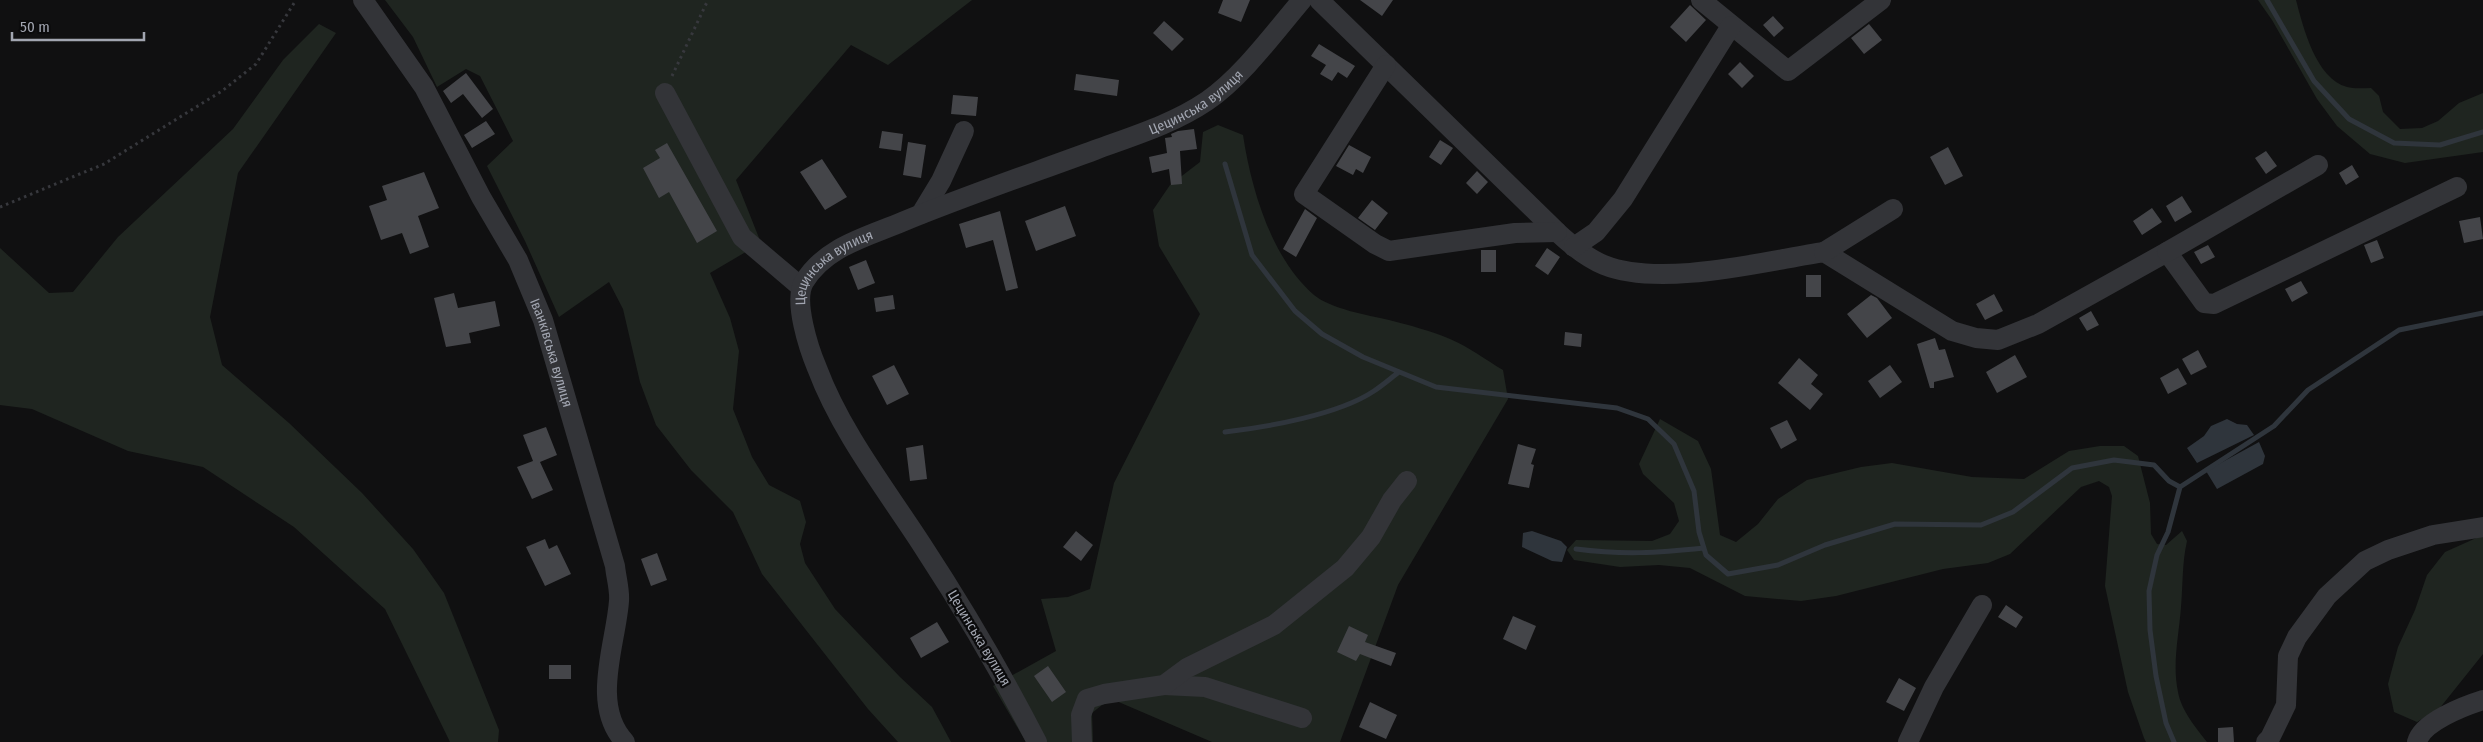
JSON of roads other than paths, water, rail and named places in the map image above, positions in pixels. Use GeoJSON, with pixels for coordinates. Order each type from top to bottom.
{"type":"FeatureCollection","features":[{"type":"Feature","properties":{"kind":"street","name":"Іванківська вулиця"},"geometry":{"type":"LineString","coordinates":[[363,0],[424,87],[481,197],[518,260],[544,320],[615,566],[619,599],[607,691],[610,715],[624,742]]}},
{"type":"Feature","properties":{"kind":"street","name":"Цецинська вулиця"},"geometry":{"type":"LineString","coordinates":[[1038,742],[998,668],[957,599],[842,423],[818,370],[807,340],[802,312],[802,287],[821,261],[837,249],[921,214],[1161,126],[1208,101],[1250,61],[1302,0]]}},
{"type":"Feature","properties":{"kind":"street"},"geometry":{"type":"LineString","coordinates":[[1319,0],[1557,232],[1574,247],[1605,265],[1637,272],[1697,272],[1824,252],[1893,209]]}},
{"type":"Feature","properties":{"kind":"street"},"geometry":{"type":"LineString","coordinates":[[1702,0],[1731,26],[1788,71],[1881,0]]}},
{"type":"Feature","properties":{"kind":"street"},"geometry":{"type":"LineString","coordinates":[[1574,247],[1596,232],[1622,200],[1731,26]]}},
{"type":"Feature","properties":{"kind":"street"},"geometry":{"type":"LineString","coordinates":[[1386,65],[1304,194],[1389,251],[1515,233],[1557,232]]}},
{"type":"Feature","properties":{"kind":"street"},"geometry":{"type":"LineString","coordinates":[[664,93],[742,237],[802,287]]}},
{"type":"Feature","properties":{"kind":"street"},"geometry":{"type":"LineString","coordinates":[[921,214],[941,181],[964,132]]}},
{"type":"Feature","properties":{"kind":"street"},"geometry":{"type":"LineString","coordinates":[[1824,252],[1952,331],[1976,338],[1998,340],[2038,324],[2318,165]]}},
{"type":"Feature","properties":{"kind":"street"},"geometry":{"type":"LineString","coordinates":[[2167,252],[2204,303],[2214,304],[2458,186]]}},
{"type":"Feature","properties":{"kind":"street"},"geometry":{"type":"LineString","coordinates":[[1164,685],[1187,668],[1274,625],[1345,568],[1371,537],[1392,500],[1407,481]]}},
{"type":"Feature","properties":{"kind":"street"},"geometry":{"type":"LineString","coordinates":[[2266,742],[2270,738],[2286,705],[2288,656],[2296,637],[2327,596],[2366,561],[2388,550],[2433,535],[2483,527]]}},
{"type":"Feature","properties":{"kind":"street"},"geometry":{"type":"LineString","coordinates":[[1908,742],[1934,687],[1982,605]]}},
{"type":"Feature","properties":{"kind":"street"},"geometry":{"type":"LineString","coordinates":[[1082,742],[1081,715],[1087,700],[1104,694],[1164,685],[1205,687],[1302,718]]}},
{"type":"Feature","properties":{"kind":"street"},"geometry":{"type":"LineString","coordinates":[[2417,742],[2426,728],[2463,706],[2483,700]]}},
{"type":"Feature","properties":{"kind":"waterway"},"geometry":{"type":"LineString","coordinates":[[2267,0],[2314,81],[2349,119],[2394,143],[2440,145],[2483,132]]}},
{"type":"Feature","properties":{"kind":"waterway"},"geometry":{"type":"LineString","coordinates":[[1225,164],[1252,255],[1295,311],[1322,334],[1363,357],[1436,387],[1617,408],[1648,419],[1674,444],[1694,491],[1699,532],[1706,555],[1728,574],[1778,565],[1825,545],[1895,524],[1981,525],[2013,512],[2072,468],[2114,460],[2154,465],[2169,481],[2180,487],[2274,426],[2308,390],[2399,330],[2483,313]]}},
{"type":"Feature","properties":{"kind":"waterway"},"geometry":{"type":"LineString","coordinates":[[1225,432],[1302,419],[1341,407],[1374,391],[1399,372]]}},
{"type":"Feature","properties":{"kind":"waterway"},"geometry":{"type":"LineString","coordinates":[[2174,742],[2166,723],[2156,676],[2150,630],[2149,591],[2157,555],[2168,532],[2180,487]]}},
{"type":"Feature","properties":{"kind":"waterway"},"geometry":{"type":"LineString","coordinates":[[1576,549],[1640,553],[1704,548]]}}]}
